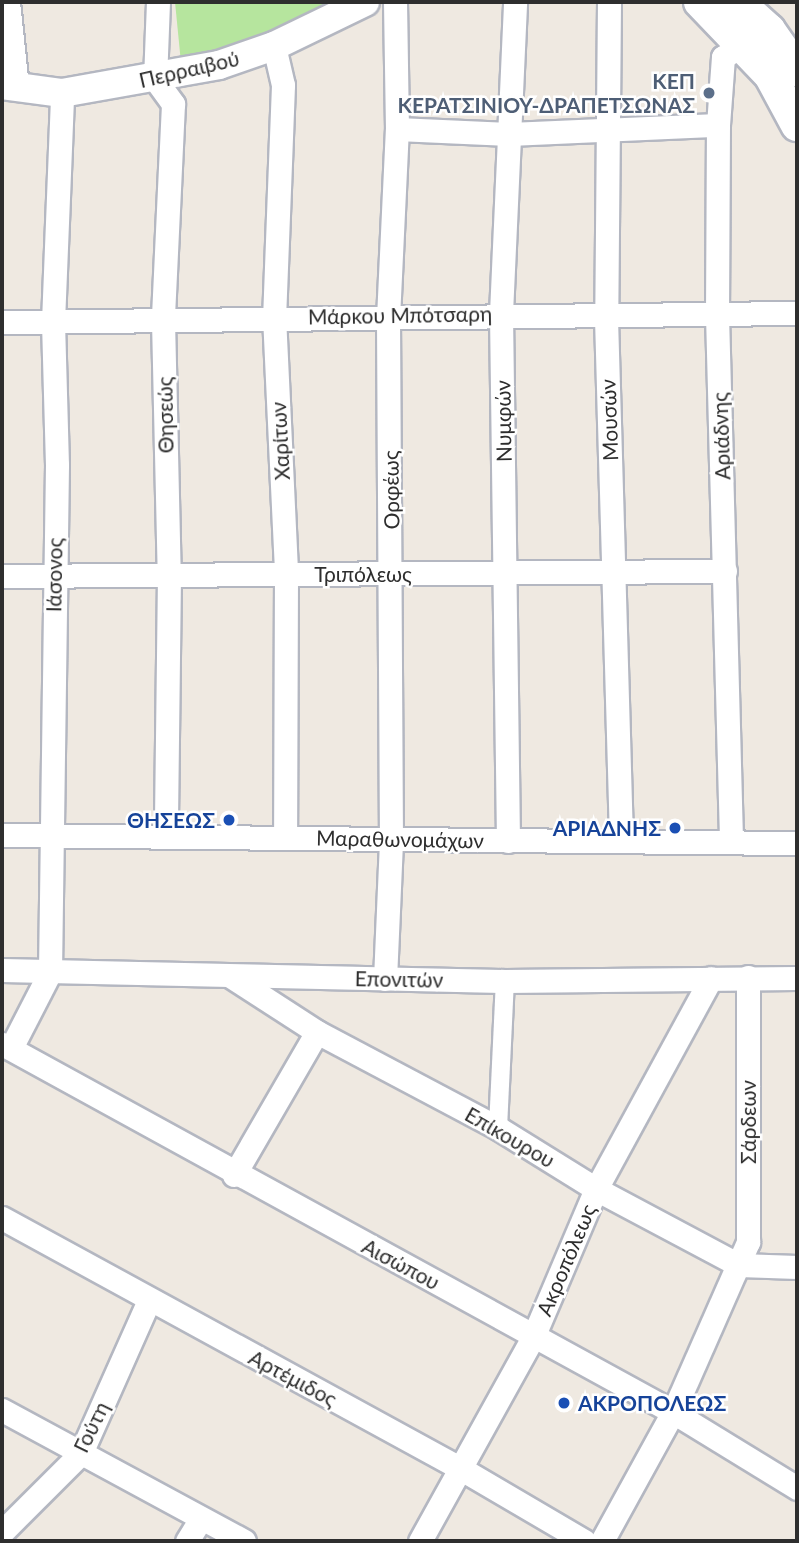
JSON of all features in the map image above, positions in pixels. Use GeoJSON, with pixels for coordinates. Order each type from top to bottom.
{"type":"FeatureCollection","features":[{"type":"Feature","properties":{"kind":"main road"},"geometry":{"type":"LineString","coordinates":[[700,2],[770,75],[797,125]]}},
{"type":"Feature","properties":{"kind":"main road"},"geometry":{"type":"LineString","coordinates":[[738,2],[769,30],[797,71]]}},
{"type":"Feature","properties":{"kind":"street"},"geometry":{"type":"LineString","coordinates":[[8,2],[9,86]]}},
{"type":"Feature","properties":{"kind":"street"},"geometry":{"type":"LineString","coordinates":[[155,79],[158,2]]}},
{"type":"Feature","properties":{"kind":"street","name":"Περραιβού"},"geometry":{"type":"LineString","coordinates":[[9,86],[62,93],[155,79],[274,46],[365,2]]}},
{"type":"Feature","properties":{"kind":"street","name":"Ορφέως"},"geometry":{"type":"LineString","coordinates":[[385,979],[391,840],[393,575],[388,318],[397,129],[395,2]]}},
{"type":"Feature","properties":{"kind":"street","name":"Νυμφών"},"geometry":{"type":"LineString","coordinates":[[509,841],[501,313],[515,2]]}},
{"type":"Feature","properties":{"kind":"street","name":"Μουσών"},"geometry":{"type":"LineString","coordinates":[[609,2],[606,318],[621,839]]}},
{"type":"Feature","properties":{"kind":"street","name":"Αριάδνης"},"geometry":{"type":"LineString","coordinates":[[731,839],[717,315],[718,125],[723,57],[743,45]]}},
{"type":"Feature","properties":{"kind":"street","name":"Χαρίτων"},"geometry":{"type":"LineString","coordinates":[[274,46],[283,85],[274,316],[286,574],[285,837]]}},
{"type":"Feature","properties":{"kind":"street","name":"Θησεώς"},"geometry":{"type":"LineString","coordinates":[[155,79],[173,104],[163,320],[169,575],[166,834]]}},
{"type":"Feature","properties":{"kind":"street","name":"Ιάσονος"},"geometry":{"type":"LineString","coordinates":[[7,1046],[50,972],[57,465],[53,323],[62,93]]}},
{"type":"Feature","properties":{"kind":"street"},"geometry":{"type":"LineString","coordinates":[[397,129],[509,134],[609,127],[718,125]]}},
{"type":"Feature","properties":{"kind":"street","name":"Μάρκου Μπότσαρη"},"geometry":{"type":"LineString","coordinates":[[2,322],[53,323],[274,316],[388,318],[501,313],[606,318],[797,313]]}},
{"type":"Feature","properties":{"kind":"street","name":"Τριπόλεως"},"geometry":{"type":"LineString","coordinates":[[2,576],[725,571]]}},
{"type":"Feature","properties":{"kind":"street","name":"Μαραθωνομάχων"},"geometry":{"type":"LineString","coordinates":[[2,835],[166,834],[509,841],[731,839],[797,843]]}},
{"type":"Feature","properties":{"kind":"street","name":"Επονιτών"},"geometry":{"type":"LineString","coordinates":[[2,970],[505,981],[748,976],[797,978]]}},
{"type":"Feature","properties":{"kind":"street","name":"Σάρδεων"},"geometry":{"type":"LineString","coordinates":[[602,1541],[673,1412],[748,1242],[748,976]]}},
{"type":"Feature","properties":{"kind":"street","name":"Επίκουρου"},"geometry":{"type":"LineString","coordinates":[[232,977],[317,1032],[498,1128],[596,1189],[739,1265],[797,1267]]}},
{"type":"Feature","properties":{"kind":"street","name":"Ακροπόλεως"},"geometry":{"type":"LineString","coordinates":[[420,1541],[458,1467],[534,1335],[596,1189],[711,978]]}},
{"type":"Feature","properties":{"kind":"street"},"geometry":{"type":"LineString","coordinates":[[498,1128],[505,981]]}},
{"type":"Feature","properties":{"kind":"street"},"geometry":{"type":"LineString","coordinates":[[234,1175],[317,1032]]}},
{"type":"Feature","properties":{"kind":"street","name":"Αισώπου"},"geometry":{"type":"LineString","coordinates":[[7,1046],[234,1175],[673,1412],[797,1488]]}},
{"type":"Feature","properties":{"kind":"street","name":"Αρτέμιδος"},"geometry":{"type":"LineString","coordinates":[[2,1218],[458,1467],[584,1541]]}},
{"type":"Feature","properties":{"kind":"street","name":"Γούτη"},"geometry":{"type":"LineString","coordinates":[[2,1532],[80,1453],[149,1300]]}},
{"type":"Feature","properties":{"kind":"street"},"geometry":{"type":"LineString","coordinates":[[2,1410],[244,1541]]}},
{"type":"Feature","properties":{"kind":"street"},"geometry":{"type":"LineString","coordinates":[[187,1541],[201,1519]]}},
{"type":"Feature","properties":{"kind":"green space"},"geometry":{"type":"Polygon","coordinates":[[[175,2],[338,2],[182,73],[175,2]]]}},
{"type":"Feature","properties":{"kind":"place","name":"ΚΕΠ ΚΕΡΑΤΣΙΝΙΟΥ-ΔΡΑΠΕΤΣΩΝΑΣ"},"geometry":{"type":"Point","coordinates":[709,93]}},
{"type":"Feature","properties":{"kind":"place","name":"ΘΗΣΕΩΣ"},"geometry":{"type":"Point","coordinates":[229,820]}},
{"type":"Feature","properties":{"kind":"place","name":"ΑΡΙΑΔΝΗΣ"},"geometry":{"type":"Point","coordinates":[675,828]}},
{"type":"Feature","properties":{"kind":"place","name":"ΑΚΡΟΠΟΛΕΩΣ"},"geometry":{"type":"Point","coordinates":[564,1403]}}]}
